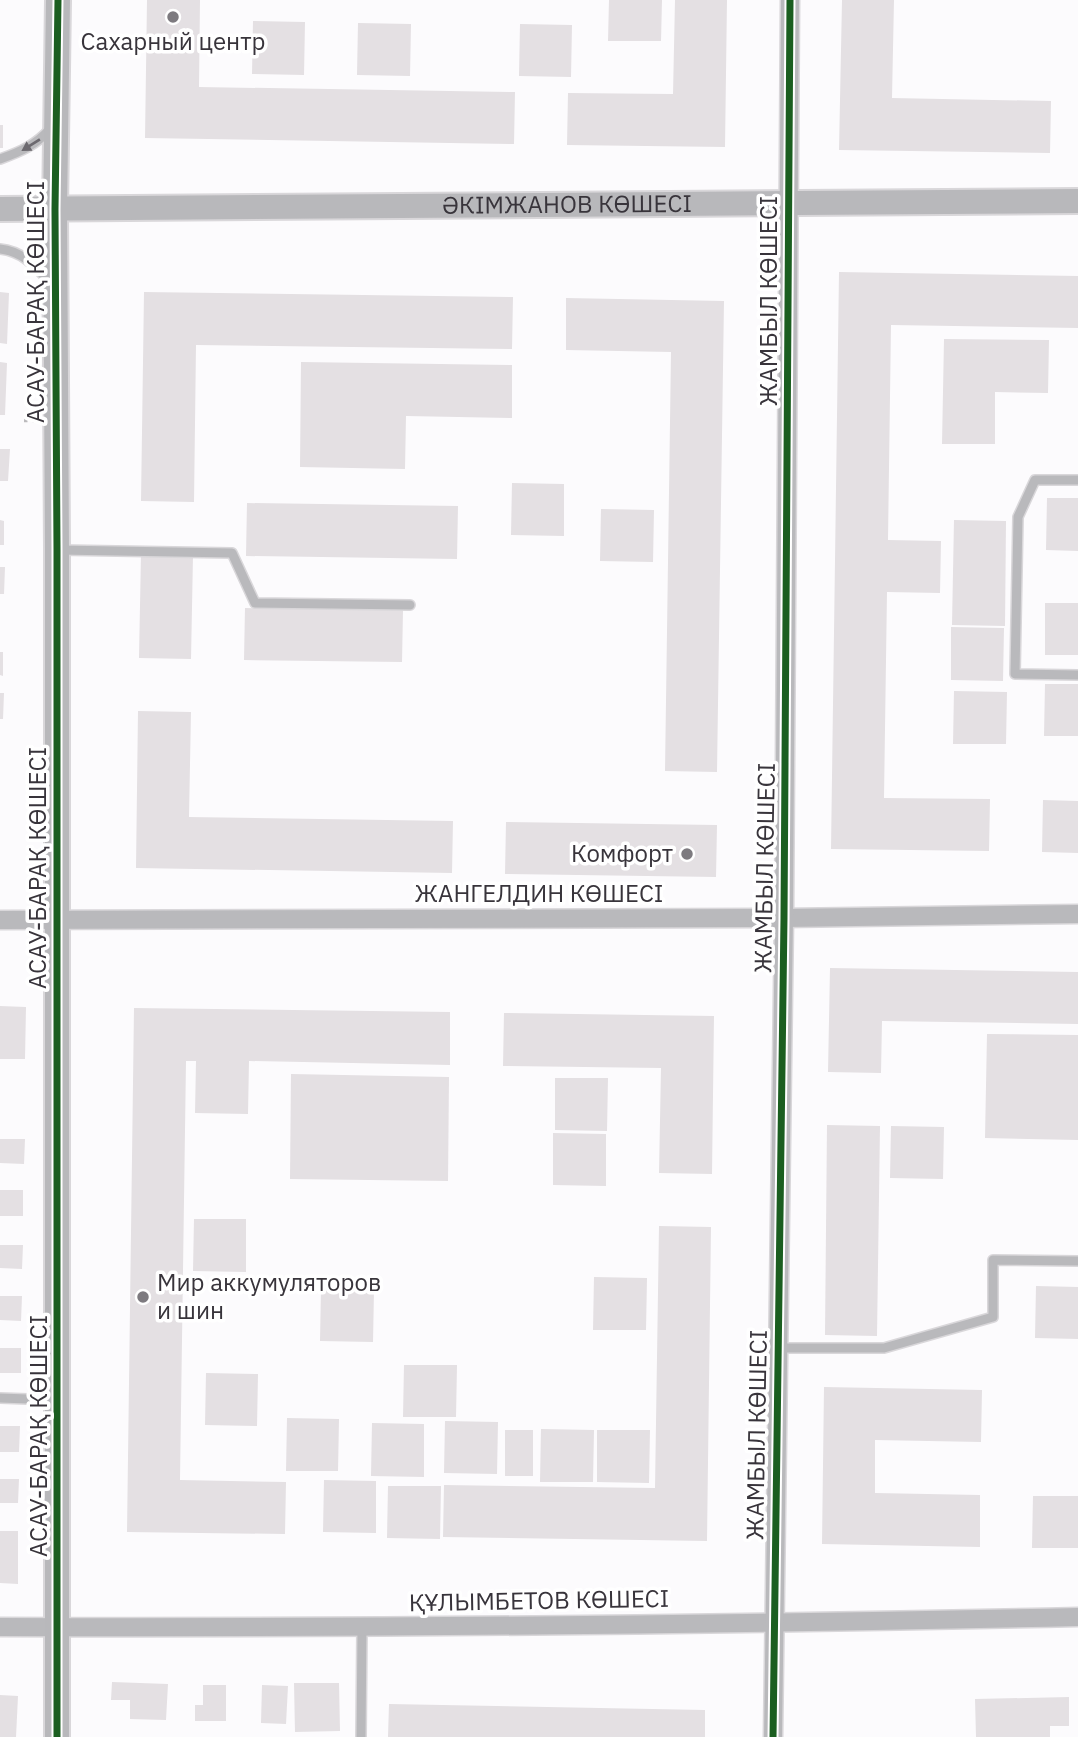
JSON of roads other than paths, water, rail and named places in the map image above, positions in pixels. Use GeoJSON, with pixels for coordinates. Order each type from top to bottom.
{"type":"FeatureCollection","features":[{"type":"Feature","properties":{"kind":"street","name":"АСАУ-БАРАҚ КӨШЕСІ"},"geometry":{"type":"LineString","coordinates":[[57,1737],[55,122],[58,0]]}},
{"type":"Feature","properties":{"kind":"street","name":"ЖАМБЫЛ КӨШЕСІ"},"geometry":{"type":"LineString","coordinates":[[773,1737],[784,918],[790,0]]}},
{"type":"Feature","properties":{"kind":"street","name":"ӘКІМЖАНОВ КӨШЕСІ"},"geometry":{"type":"LineString","coordinates":[[0,209],[1078,201]]}},
{"type":"Feature","properties":{"kind":"street","name":"ЖАНГЕЛДИН КӨШЕСІ"},"geometry":{"type":"LineString","coordinates":[[0,920],[784,918],[1078,914]]}},
{"type":"Feature","properties":{"kind":"street","name":"ҚҰЛЫМБЕТОВ КӨШЕСІ"},"geometry":{"type":"LineString","coordinates":[[0,1627],[362,1628],[774,1624],[1078,1616]]}},
{"type":"Feature","properties":{"kind":"lane"},"geometry":{"type":"LineString","coordinates":[[0,159],[38,142],[55,122]]}},
{"type":"Feature","properties":{"kind":"lane"},"geometry":{"type":"LineString","coordinates":[[0,249],[12,250],[34,264],[55,288]]}},
{"type":"Feature","properties":{"kind":"lane"},"geometry":{"type":"LineString","coordinates":[[1078,480],[1035,480],[1018,517],[1015,674],[1078,675]]}},
{"type":"Feature","properties":{"kind":"lane"},"geometry":{"type":"LineString","coordinates":[[57,550],[232,553],[255,603],[410,605]]}},
{"type":"Feature","properties":{"kind":"lane"},"geometry":{"type":"LineString","coordinates":[[777,1348],[884,1348],[993,1317],[993,1261],[1078,1261]]}},
{"type":"Feature","properties":{"kind":"lane"},"geometry":{"type":"LineString","coordinates":[[0,1398],[58,1400]]}},
{"type":"Feature","properties":{"kind":"lane"},"geometry":{"type":"LineString","coordinates":[[361,1737],[362,1628]]}},
{"type":"Feature","properties":{"kind":"place","name":"Сахарный центр"},"geometry":{"type":"Point","coordinates":[173,17]}},
{"type":"Feature","properties":{"kind":"place","name":"Комфорт"},"geometry":{"type":"Point","coordinates":[687,854]}},
{"type":"Feature","properties":{"kind":"place","name":"Мир аккумуляторов и шин"},"geometry":{"type":"Point","coordinates":[143,1297]}}]}
